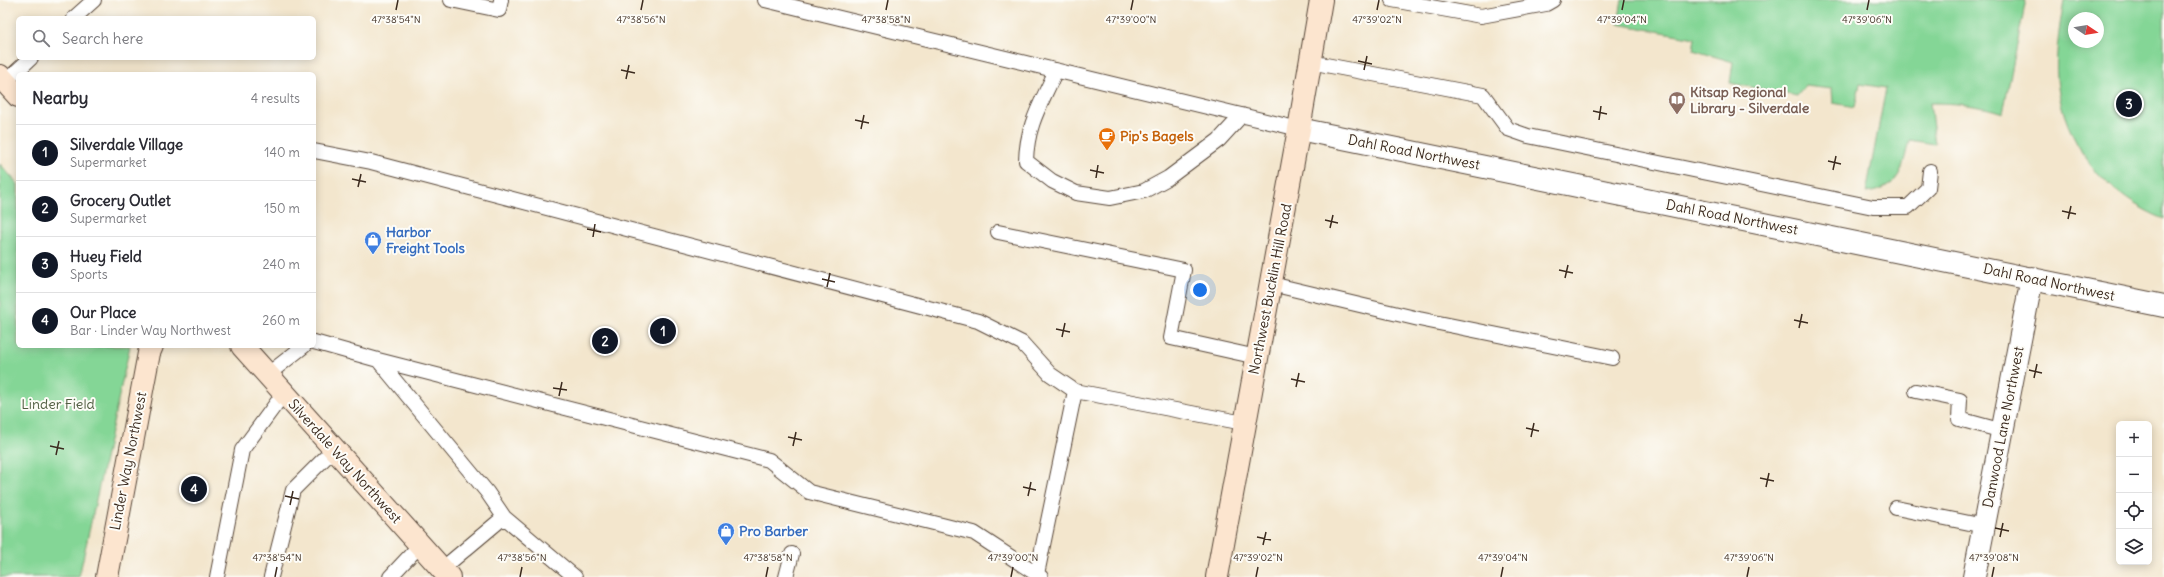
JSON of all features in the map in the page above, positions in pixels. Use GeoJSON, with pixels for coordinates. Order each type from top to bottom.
{"type":"FeatureCollection","features":[{"type":"Feature","properties":{"kind":"main road","name":"Northwest Bucklin Hill Road"},"geometry":{"type":"LineString","coordinates":[[1217,577],[1244,423],[1300,129],[1321,0]]}},
{"type":"Feature","properties":{"kind":"main road","name":"Linder Way Northwest"},"geometry":{"type":"LineString","coordinates":[[107,577],[151,348]]}},
{"type":"Feature","properties":{"kind":"main road","name":"Silverdale Way Northwest"},"geometry":{"type":"LineString","coordinates":[[244,348],[446,573]]}},
{"type":"Feature","properties":{"kind":"street","name":"Dahl Road Northwest"},"geometry":{"type":"LineString","coordinates":[[1300,129],[2164,306]]}},
{"type":"Feature","properties":{"kind":"street","name":"Danwood Lane Northwest"},"geometry":{"type":"LineString","coordinates":[[1974,577],[2032,278]]}},
{"type":"Feature","properties":{"kind":"lane"},"geometry":{"type":"LineString","coordinates":[[76,16],[94,0]]}},
{"type":"Feature","properties":{"kind":"lane"},"geometry":{"type":"LineString","coordinates":[[451,0],[499,10],[501,0]]}},
{"type":"Feature","properties":{"kind":"lane"},"geometry":{"type":"LineString","coordinates":[[765,0],[1300,129]]}},
{"type":"Feature","properties":{"kind":"lane"},"geometry":{"type":"LineString","coordinates":[[1392,0],[1481,16],[1546,4],[1554,0]]}},
{"type":"Feature","properties":{"kind":"lane"},"geometry":{"type":"LineString","coordinates":[[19,72],[29,60]]}},
{"type":"Feature","properties":{"kind":"lane"},"geometry":{"type":"LineString","coordinates":[[1310,62],[1483,95],[1508,129],[1528,136],[1874,207],[1908,206],[1928,188],[1930,171]]}},
{"type":"Feature","properties":{"kind":"lane"},"geometry":{"type":"LineString","coordinates":[[1056,70],[1033,118],[1027,143],[1026,161],[1052,181],[1076,193],[1110,198],[1144,191],[1168,178],[1219,140],[1242,115]]}},
{"type":"Feature","properties":{"kind":"lane"},"geometry":{"type":"LineString","coordinates":[[8,85],[16,76]]}},
{"type":"Feature","properties":{"kind":"lane"},"geometry":{"type":"LineString","coordinates":[[316,151],[371,162],[978,321],[1022,344],[1050,374],[1075,391],[1244,423]]}},
{"type":"Feature","properties":{"kind":"lane"},"geometry":{"type":"LineString","coordinates":[[998,232],[1184,270],[1171,338],[1257,357]]}},
{"type":"Feature","properties":{"kind":"lane"},"geometry":{"type":"LineString","coordinates":[[1271,284],[1419,319],[1612,358]]}},
{"type":"Feature","properties":{"kind":"lane"},"geometry":{"type":"LineString","coordinates":[[316,343],[378,360],[768,460],[809,492],[974,533],[1039,576],[1075,391]]}},
{"type":"Feature","properties":{"kind":"lane"},"geometry":{"type":"LineString","coordinates":[[267,375],[301,348]]}},
{"type":"Feature","properties":{"kind":"lane"},"geometry":{"type":"LineString","coordinates":[[378,360],[487,492],[504,517],[576,577]]}},
{"type":"Feature","properties":{"kind":"lane"},"geometry":{"type":"LineString","coordinates":[[1916,391],[1960,400],[1959,419],[2002,431]]}},
{"type":"Feature","properties":{"kind":"lane"},"geometry":{"type":"LineString","coordinates":[[217,577],[242,450],[284,393]]}},
{"type":"Feature","properties":{"kind":"lane"},"geometry":{"type":"LineString","coordinates":[[271,577],[293,490],[334,449]]}},
{"type":"Feature","properties":{"kind":"lane"},"geometry":{"type":"LineString","coordinates":[[1896,508],[1984,526]]}},
{"type":"Feature","properties":{"kind":"lane"},"geometry":{"type":"LineString","coordinates":[[446,573],[504,517]]}},
{"type":"Feature","properties":{"kind":"lane"},"geometry":{"type":"LineString","coordinates":[[390,577],[420,545]]}},
{"type":"Feature","properties":{"kind":"lane"},"geometry":{"type":"LineString","coordinates":[[786,577],[792,554]]}},
{"type":"Feature","properties":{"kind":"green space"},"geometry":{"type":"Polygon","coordinates":[[[1622,0],[2026,0],[2003,113],[1967,105],[1930,103],[1935,144],[1909,140],[1902,169],[1898,176],[1886,187],[1878,191],[1866,193],[1886,88],[1860,84],[1855,107],[1833,103],[1832,89],[1805,86],[1797,96],[1730,83],[1733,62],[1693,50],[1695,38],[1618,24],[1622,0]]]}},
{"type":"Feature","properties":{"kind":"green space"},"geometry":{"type":"Polygon","coordinates":[[[2064,0],[2164,0],[2164,219],[2144,210],[2110,185],[2095,170],[2072,135],[2064,115],[2057,82],[2057,47],[2064,0]]]}},
{"type":"Feature","properties":{"kind":"green space","name":"Linder Field"},"geometry":{"type":"Polygon","coordinates":[[[0,164],[16,182],[16,348],[130,348],[79,577],[0,577],[0,164]]]}},
{"type":"Feature","properties":{"kind":"place","name":"Huey Field"},"geometry":{"type":"Point","coordinates":[2129,104]}},
{"type":"Feature","properties":{"kind":"place","name":"Kitsap Regional Library - Silverdale"},"geometry":{"type":"Point","coordinates":[1677,115]}},
{"type":"Feature","properties":{"kind":"place","name":"Pip's Bagels"},"geometry":{"type":"Point","coordinates":[1107,151]}},
{"type":"Feature","properties":{"kind":"place","name":"Harbor Freight Tools"},"geometry":{"type":"Point","coordinates":[373,255]}},
{"type":"Feature","properties":{"kind":"place","name":"Silverdale Village"},"geometry":{"type":"Point","coordinates":[663,331]}},
{"type":"Feature","properties":{"kind":"place","name":"Grocery Outlet"},"geometry":{"type":"Point","coordinates":[605,341]}},
{"type":"Feature","properties":{"kind":"place","name":"Our Place"},"geometry":{"type":"Point","coordinates":[194,489]}},
{"type":"Feature","properties":{"kind":"place","name":"Pro Barber"},"geometry":{"type":"Point","coordinates":[726,546]}}]}
